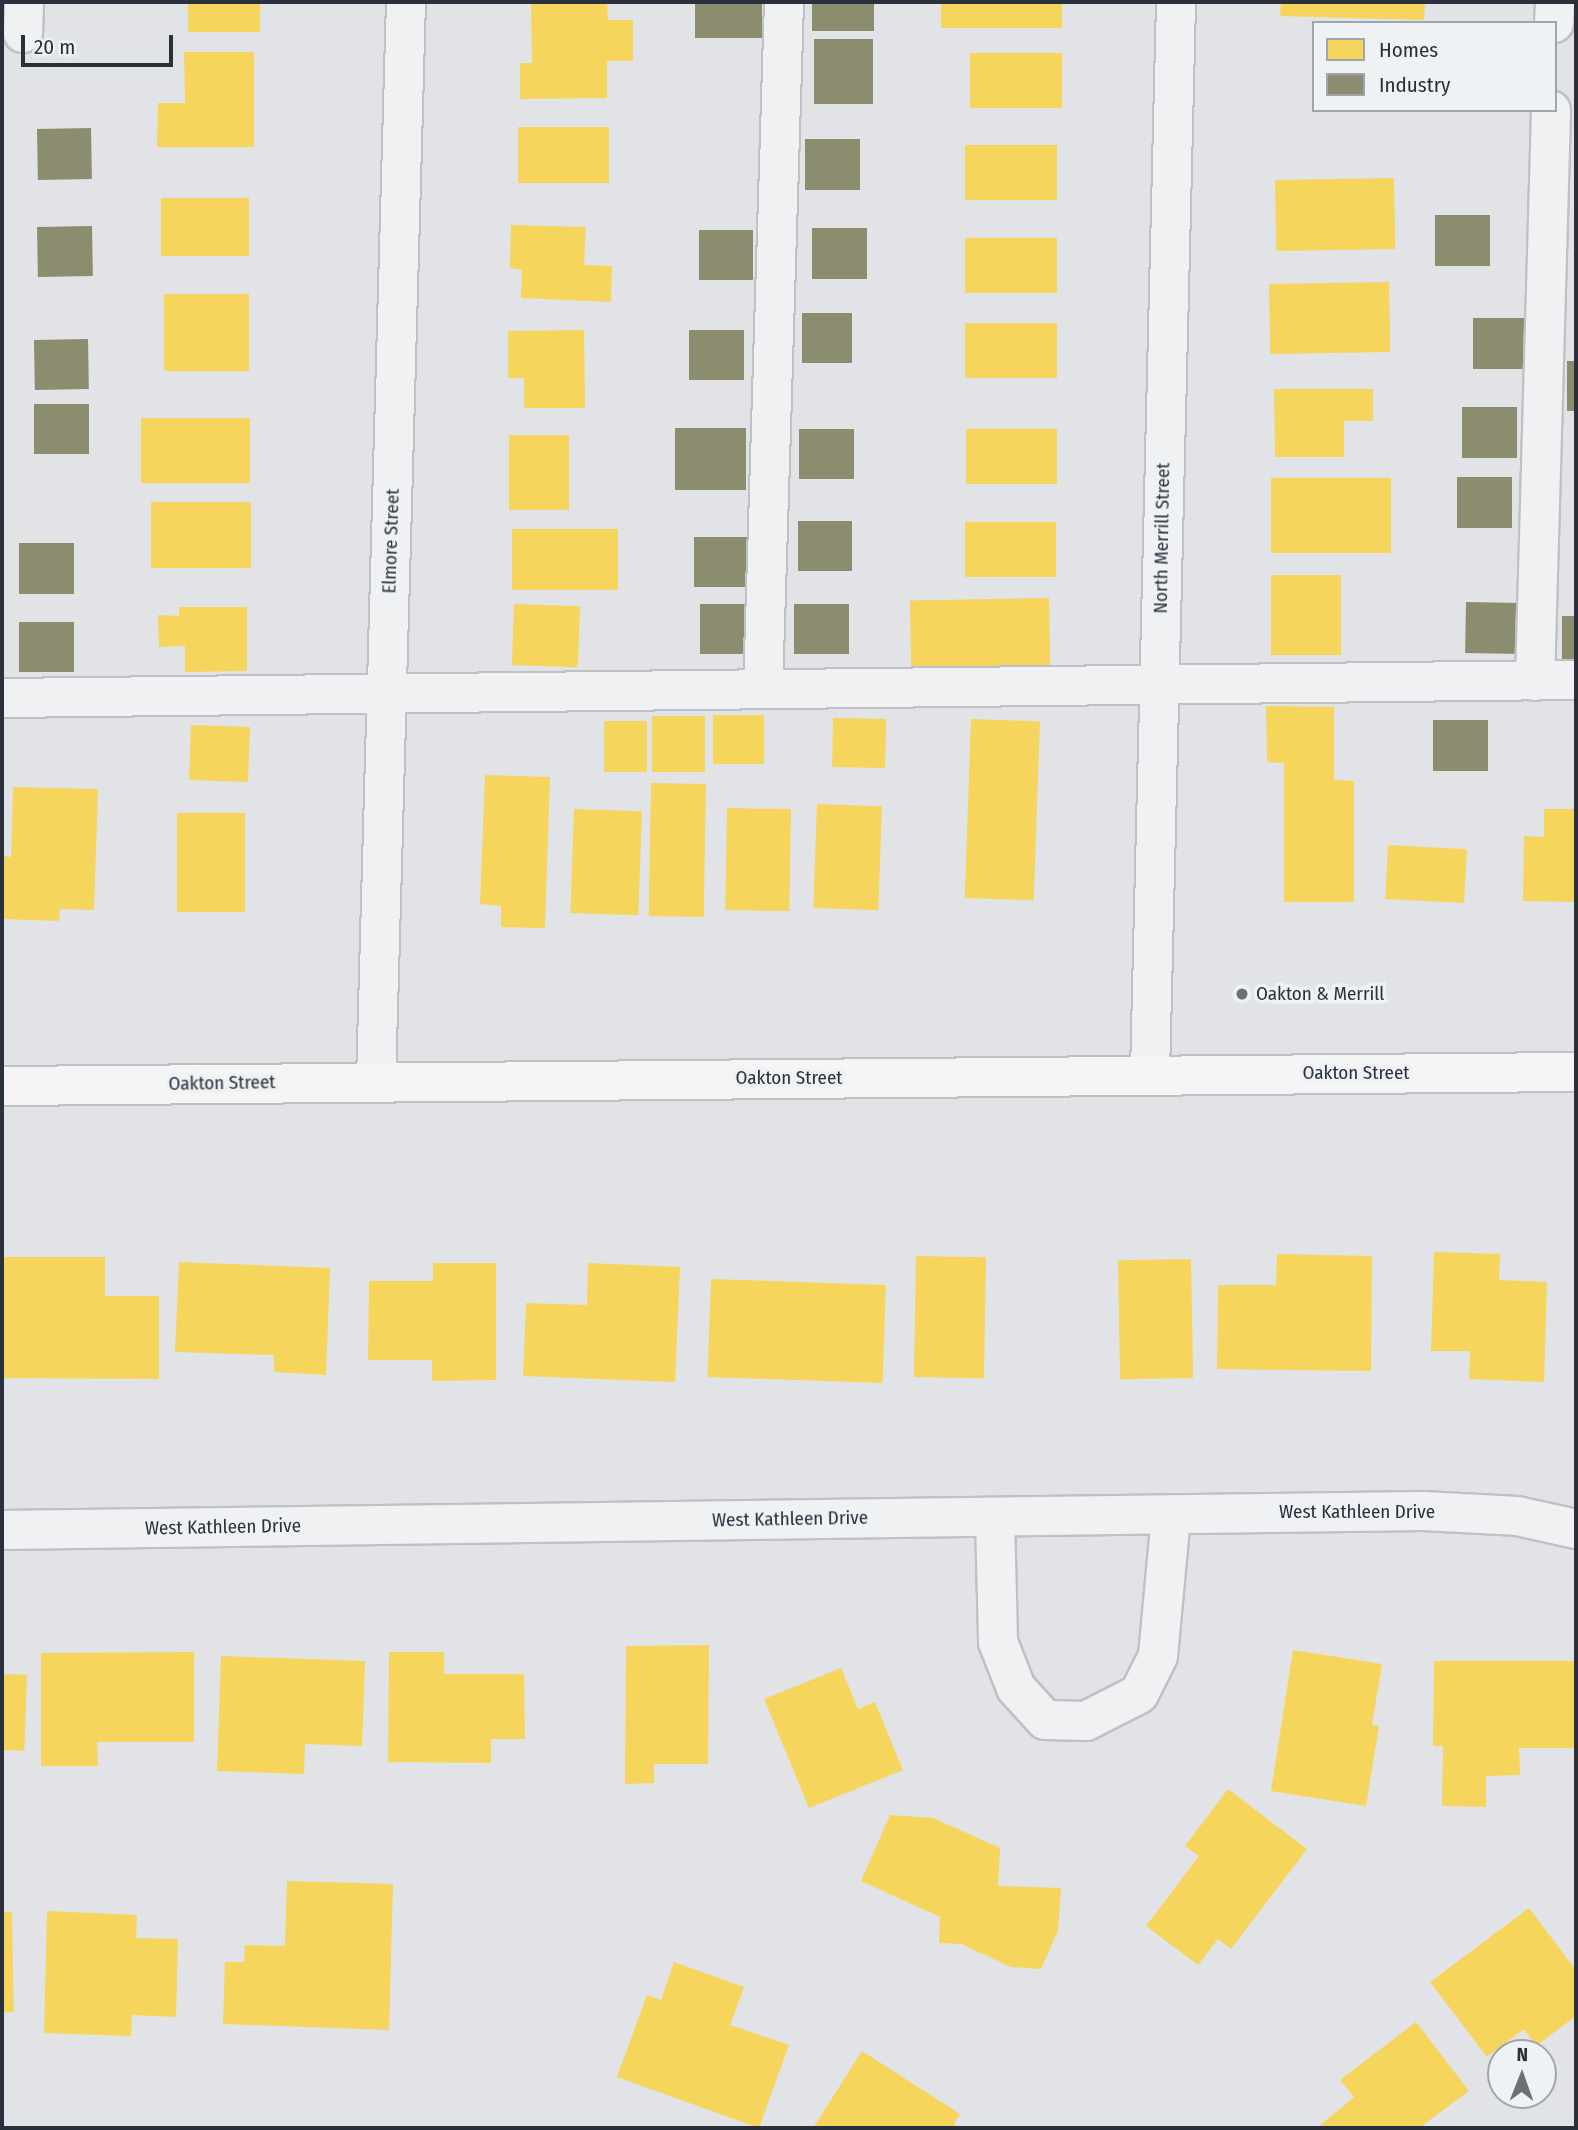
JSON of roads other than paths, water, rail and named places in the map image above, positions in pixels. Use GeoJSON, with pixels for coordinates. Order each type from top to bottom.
{"type":"FeatureCollection","features":[{"type":"Feature","properties":{"kind":"main road","name":"Oakton Street"},"geometry":{"type":"LineString","coordinates":[[2,1086],[1576,1072]]}},
{"type":"Feature","properties":{"kind":"street","name":"Elmore Street"},"geometry":{"type":"LineString","coordinates":[[376,1081],[406,2]]}},
{"type":"Feature","properties":{"kind":"street"},"geometry":{"type":"LineString","coordinates":[[763,689],[784,2]]}},
{"type":"Feature","properties":{"kind":"street","name":"North Merrill Street"},"geometry":{"type":"LineString","coordinates":[[1150,1074],[1176,2]]}},
{"type":"Feature","properties":{"kind":"street"},"geometry":{"type":"LineString","coordinates":[[1554,21],[1555,2]]}},
{"type":"Feature","properties":{"kind":"street"},"geometry":{"type":"LineString","coordinates":[[1535,681],[1552,112]]}},
{"type":"Feature","properties":{"kind":"street"},"geometry":{"type":"LineString","coordinates":[[2,698],[1576,680]]}},
{"type":"Feature","properties":{"kind":"street","name":"West Kathleen Drive"},"geometry":{"type":"LineString","coordinates":[[2,1530],[1423,1511],[1517,1516],[1576,1529]]}},
{"type":"Feature","properties":{"kind":"street"},"geometry":{"type":"LineString","coordinates":[[995,1517],[998,1642],[1016,1688],[1045,1720],[1086,1721],[1139,1694],[1158,1656],[1171,1515]]}},
{"type":"Feature","properties":{"kind":"place","name":"Oakton & Merrill"},"geometry":{"type":"Point","coordinates":[1242,994]}}]}
